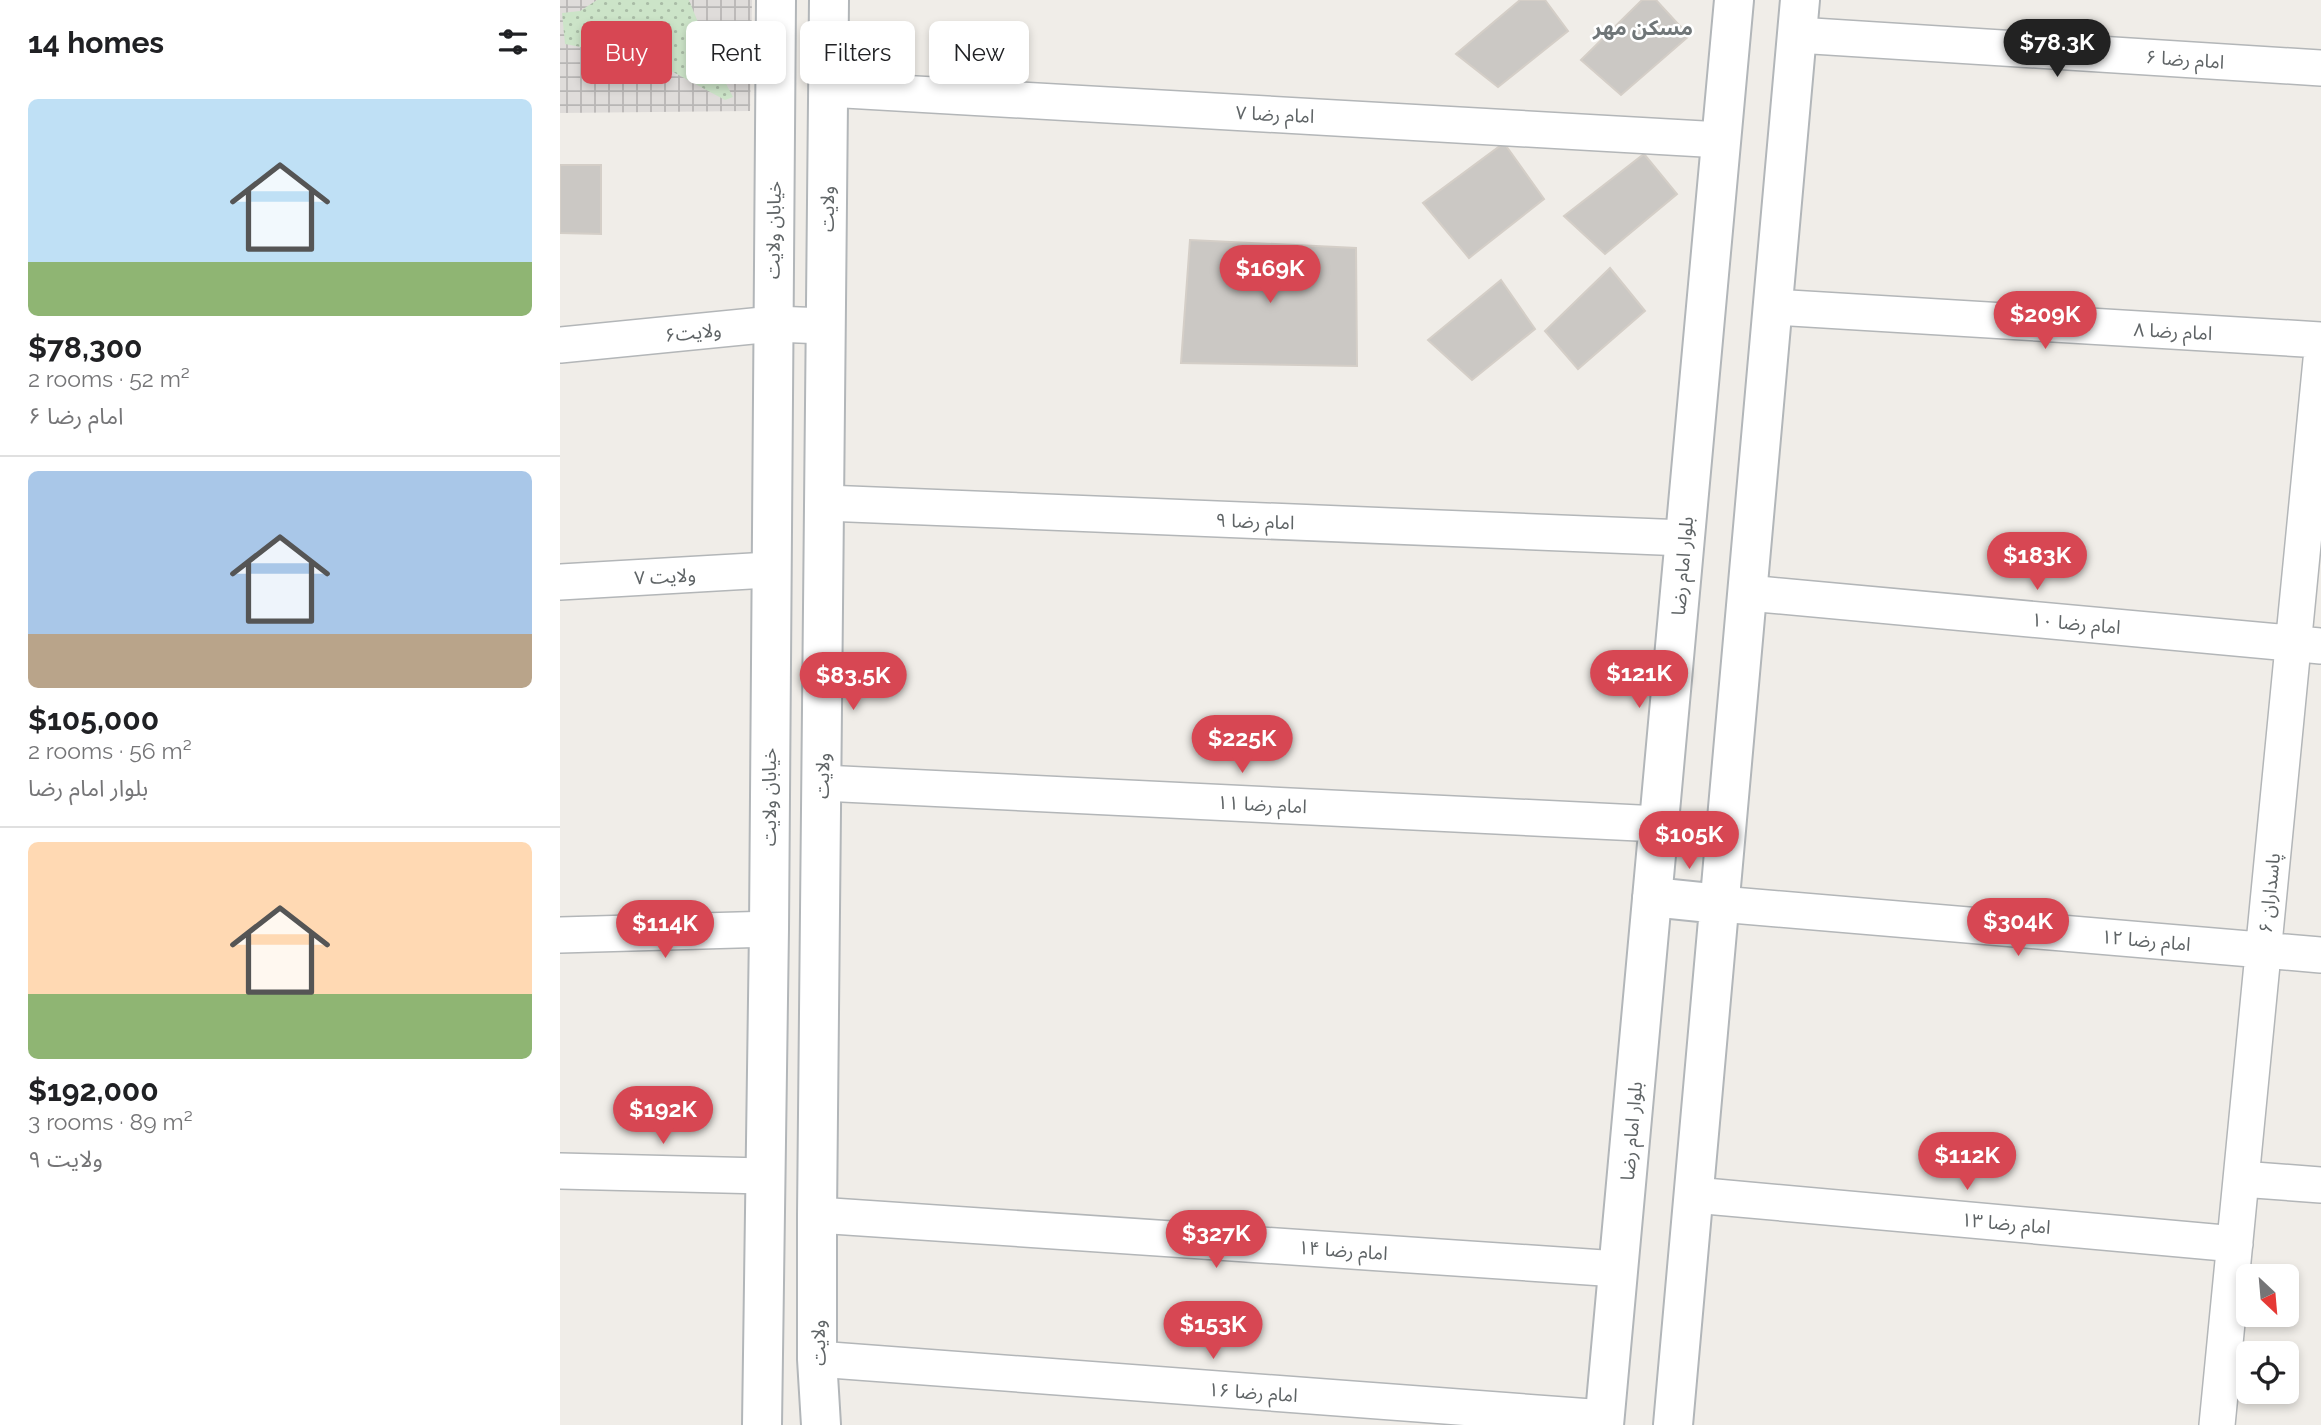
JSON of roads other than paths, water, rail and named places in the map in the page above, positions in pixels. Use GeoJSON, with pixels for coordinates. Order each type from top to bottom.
{"type":"FeatureCollection","features":[{"type":"Feature","properties":{"kind":"street","name":"خیابان ولایت"},"geometry":{"type":"LineString","coordinates":[[762,1425],[769,929],[776,0]]}},
{"type":"Feature","properties":{"kind":"street","name":"ولایت"},"geometry":{"type":"LineString","coordinates":[[821,1425],[817,1359],[817,1215],[829,0]]}},
{"type":"Feature","properties":{"kind":"street","name":"بلوار امام رضا"},"geometry":{"type":"LineString","coordinates":[[1604,1422],[1734,0]]}},
{"type":"Feature","properties":{"kind":"street","name":"امام رضا ۶"},"geometry":{"type":"LineString","coordinates":[[1799,18],[2321,68]]}},
{"type":"Feature","properties":{"kind":"street"},"geometry":{"type":"LineString","coordinates":[[1673,1425],[1799,18]]}},
{"type":"Feature","properties":{"kind":"street","name":"امام رضا ۷"},"geometry":{"type":"LineString","coordinates":[[828,89],[1721,140]]}},
{"type":"Feature","properties":{"kind":"street","name":"امام رضا ۸"},"geometry":{"type":"LineString","coordinates":[[1773,307],[2321,340]]}},
{"type":"Feature","properties":{"kind":"street","name":"ولایت۶"},"geometry":{"type":"LineString","coordinates":[[560,345],[773,324],[827,326]]}},
{"type":"Feature","properties":{"kind":"street","name":"پاسداران ۶"},"geometry":{"type":"LineString","coordinates":[[2217,1425],[2264,950],[2307,644],[2321,360]]}},
{"type":"Feature","properties":{"kind":"street","name":"امام رضا ۹"},"geometry":{"type":"LineString","coordinates":[[825,503],[1685,538]]}},
{"type":"Feature","properties":{"kind":"street","name":"ولایت ۷"},"geometry":{"type":"LineString","coordinates":[[560,582],[770,570]]}},
{"type":"Feature","properties":{"kind":"street","name":"امام رضا ۱۰"},"geometry":{"type":"LineString","coordinates":[[1748,593],[2307,644]]}},
{"type":"Feature","properties":{"kind":"street","name":"امام رضا ۱۱"},"geometry":{"type":"LineString","coordinates":[[822,783],[1659,824]]}},
{"type":"Feature","properties":{"kind":"street"},"geometry":{"type":"LineString","coordinates":[[1652,897],[1720,904]]}},
{"type":"Feature","properties":{"kind":"street","name":"امام رضا ۱۲"},"geometry":{"type":"LineString","coordinates":[[1720,904],[2321,955]]}},
{"type":"Feature","properties":{"kind":"street"},"geometry":{"type":"LineString","coordinates":[[560,935],[769,929]]}},
{"type":"Feature","properties":{"kind":"street"},"geometry":{"type":"LineString","coordinates":[[560,1171],[764,1176]]}},
{"type":"Feature","properties":{"kind":"street"},"geometry":{"type":"LineString","coordinates":[[2241,1179],[2321,1185]]}},
{"type":"Feature","properties":{"kind":"street","name":"امام رضا ۱۳"},"geometry":{"type":"LineString","coordinates":[[1694,1195],[2235,1244]]}},
{"type":"Feature","properties":{"kind":"street","name":"امام رضا ۱۴"},"geometry":{"type":"LineString","coordinates":[[817,1215],[1618,1269]]}},
{"type":"Feature","properties":{"kind":"street","name":"امام رضا ۱۶"},"geometry":{"type":"LineString","coordinates":[[817,1359],[1604,1422]]}},
{"type":"Feature","properties":{"kind":"district","name":"مسکن مهر"},"geometry":{"type":"Point","coordinates":[1643,28]}}]}
